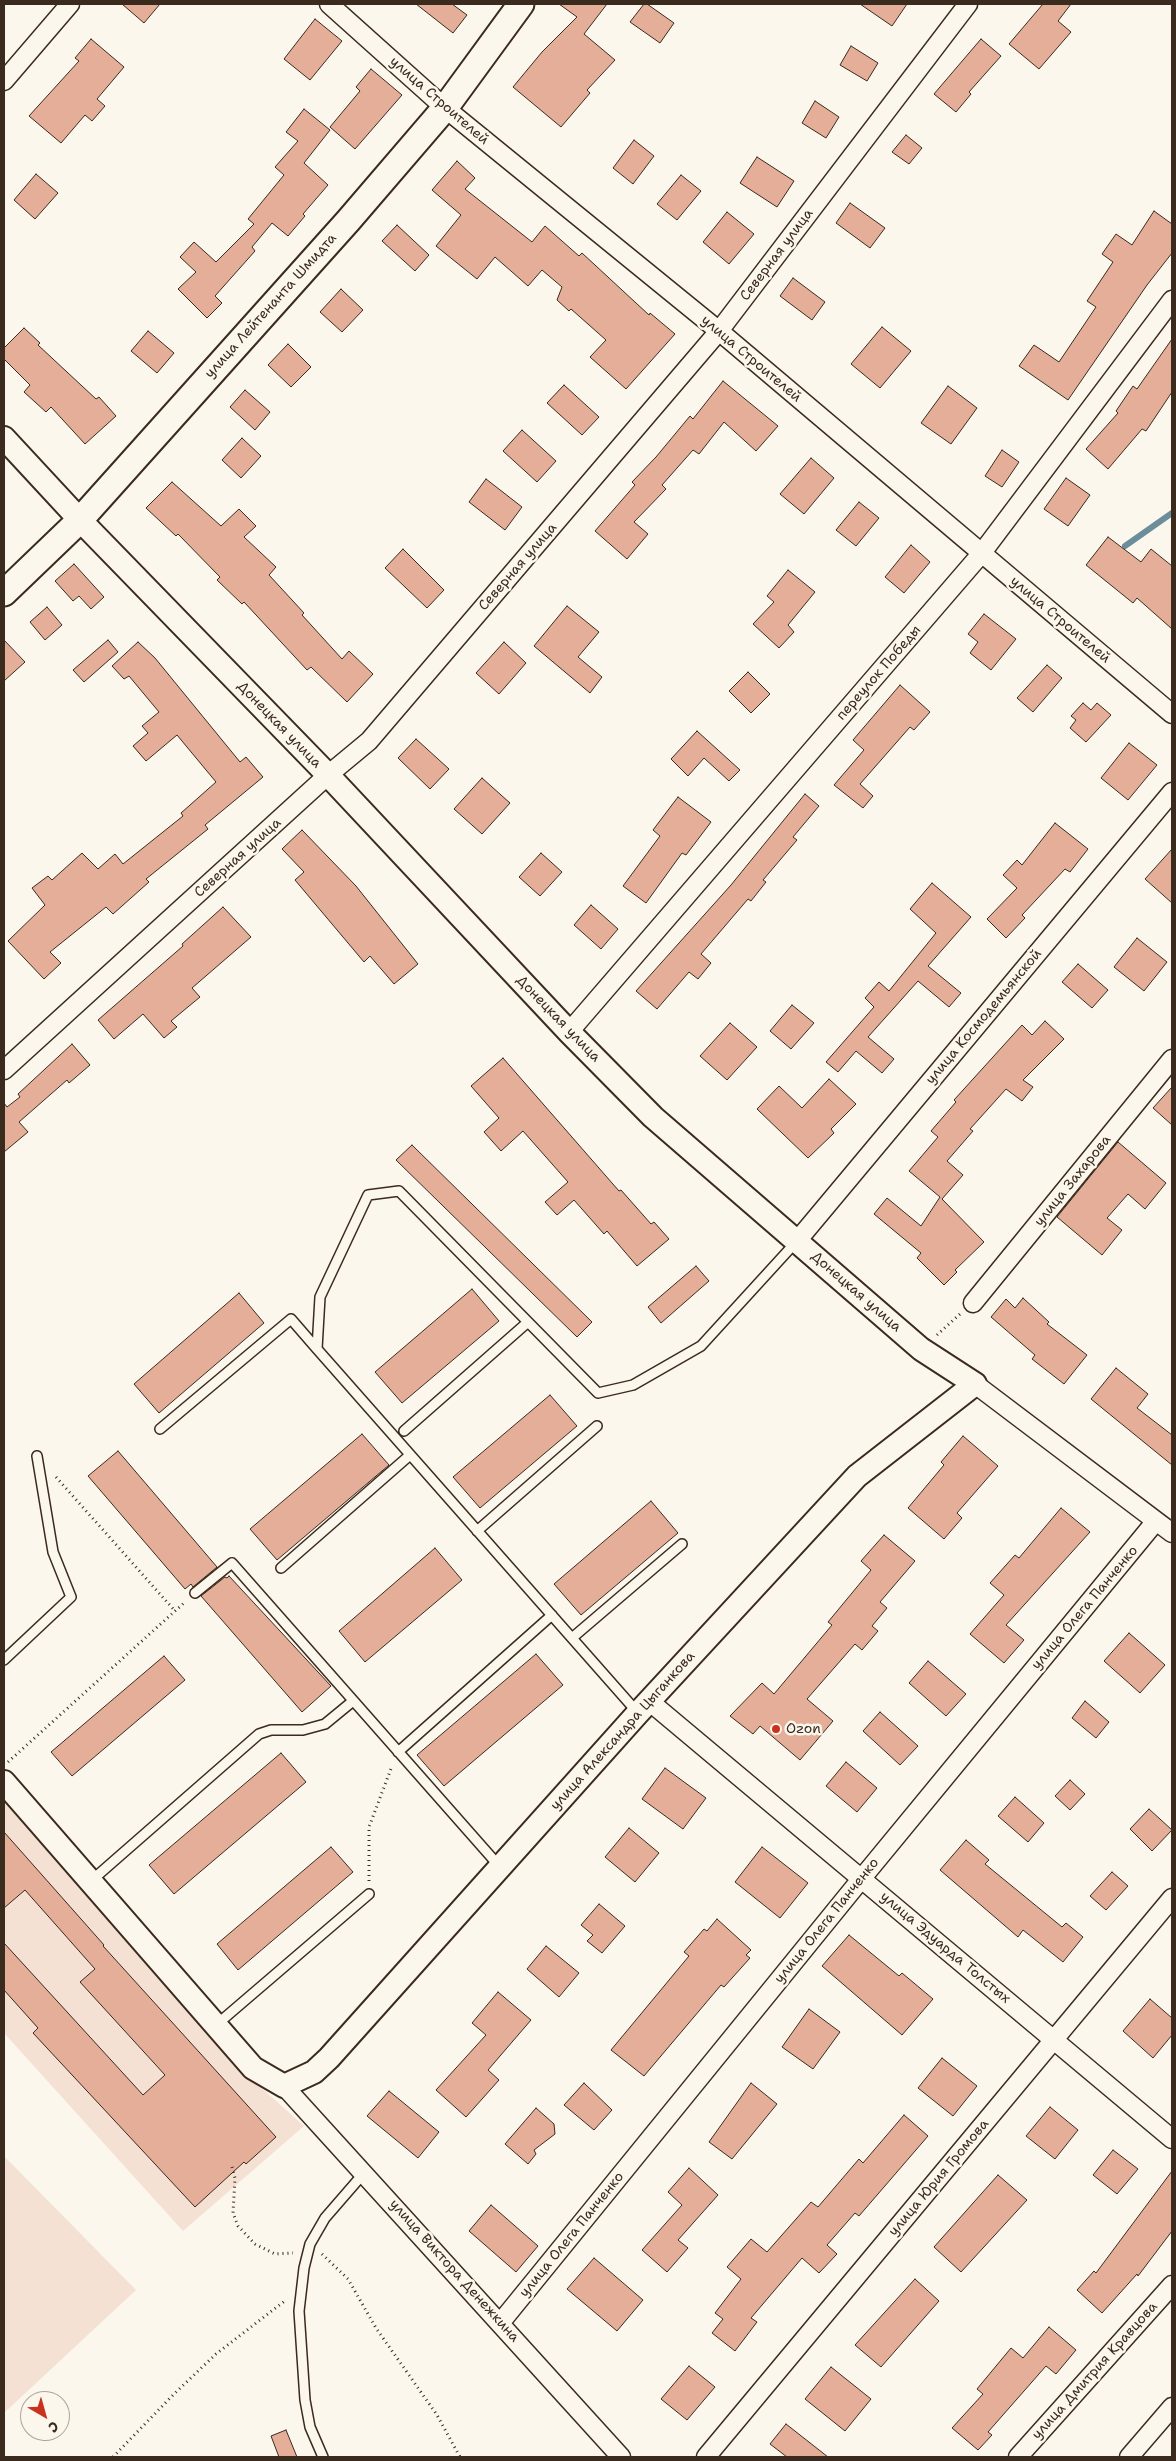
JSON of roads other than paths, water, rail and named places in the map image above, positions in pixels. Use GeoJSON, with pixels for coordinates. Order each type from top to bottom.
{"type":"FeatureCollection","features":[{"type":"Feature","properties":{"kind":"main road","name":"улица Лейтенанта Шмидта"},"geometry":{"type":"LineString","coordinates":[[4,593],[80,520],[348,221],[445,108],[521,4]]}},
{"type":"Feature","properties":{"kind":"street"},"geometry":{"type":"LineString","coordinates":[[4,81],[70,4]]}},
{"type":"Feature","properties":{"kind":"street","name":"улица Строителей"},"geometry":{"type":"LineString","coordinates":[[329,4],[445,108],[719,331],[1172,714]]}},
{"type":"Feature","properties":{"kind":"street","name":"Северная улица"},"geometry":{"type":"LineString","coordinates":[[4,1070],[328,775],[369,741],[719,331],[968,4]]}},
{"type":"Feature","properties":{"kind":"street","name":"переулок Победы"},"geometry":{"type":"LineString","coordinates":[[569,1032],[981,554],[1172,300]]}},
{"type":"Feature","properties":{"kind":"street","name":"Донецкая улица"},"geometry":{"type":"LineString","coordinates":[[4,438],[80,520],[328,775],[569,1032],[653,1117],[921,1349],[975,1384],[1172,1533]]}},
{"type":"Feature","properties":{"kind":"street","name":"улица Космодемьянской"},"geometry":{"type":"LineString","coordinates":[[796,1241],[1172,792]]}},
{"type":"Feature","properties":{"kind":"street","name":"улица Захарова"},"geometry":{"type":"LineString","coordinates":[[973,1303],[1172,1059]]}},
{"type":"Feature","properties":{"kind":"street","name":"улица Александра Цыганкова"},"geometry":{"type":"LineString","coordinates":[[284,2086],[314,2072],[329,2058],[644,1707],[857,1476],[975,1384]]}},
{"type":"Feature","properties":{"kind":"street","name":"улица Олега Панченко"},"geometry":{"type":"LineString","coordinates":[[501,2322],[862,1878],[1156,1522]]}},
{"type":"Feature","properties":{"kind":"street","name":"улица Эдуарда Толстых"},"geometry":{"type":"LineString","coordinates":[[644,1707],[862,1878],[1172,2139]]}},
{"type":"Feature","properties":{"kind":"street"},"geometry":{"type":"LineString","coordinates":[[4,1782],[253,2068],[284,2086]]}},
{"type":"Feature","properties":{"kind":"street","name":"улица Юрия Громова"},"geometry":{"type":"LineString","coordinates":[[706,2457],[1172,1898]]}},
{"type":"Feature","properties":{"kind":"street","name":"улица Виктора Денежкина"},"geometry":{"type":"LineString","coordinates":[[284,2086],[501,2322],[621,2457]]}},
{"type":"Feature","properties":{"kind":"street","name":"улица Дмитрия Кравцова"},"geometry":{"type":"LineString","coordinates":[[1018,2457],[1172,2285]]}},
{"type":"Feature","properties":{"kind":"street"},"geometry":{"type":"LineString","coordinates":[[1133,2456],[1172,2407]]}},
{"type":"Feature","properties":{"kind":"lane"},"geometry":{"type":"LineString","coordinates":[[317,1349],[320,1297],[368,1194],[399,1191],[598,1393],[633,1385],[701,1346],[796,1241]]}},
{"type":"Feature","properties":{"kind":"lane"},"geometry":{"type":"LineString","coordinates":[[160,1429],[291,1319],[572,1638],[644,1707]]}},
{"type":"Feature","properties":{"kind":"lane"},"geometry":{"type":"LineString","coordinates":[[404,1431],[528,1322]]}},
{"type":"Feature","properties":{"kind":"lane"},"geometry":{"type":"LineString","coordinates":[[477,1531],[597,1426]]}},
{"type":"Feature","properties":{"kind":"lane"},"geometry":{"type":"LineString","coordinates":[[281,1568],[410,1455]]}},
{"type":"Feature","properties":{"kind":"lane"},"geometry":{"type":"LineString","coordinates":[[4,1660],[71,1597],[53,1552],[38,1456]]}},
{"type":"Feature","properties":{"kind":"lane"},"geometry":{"type":"LineString","coordinates":[[572,1638],[682,1544]]}},
{"type":"Feature","properties":{"kind":"lane"},"geometry":{"type":"LineString","coordinates":[[195,1593],[232,1563],[501,1867]]}},
{"type":"Feature","properties":{"kind":"lane"},"geometry":{"type":"LineString","coordinates":[[398,1752],[552,1615]]}},
{"type":"Feature","properties":{"kind":"lane"},"geometry":{"type":"LineString","coordinates":[[90,1882],[259,1734],[271,1730],[303,1730],[326,1724],[353,1701]]}},
{"type":"Feature","properties":{"kind":"lane"},"geometry":{"type":"LineString","coordinates":[[215,2026],[368,1894]]}},
{"type":"Feature","properties":{"kind":"lane"},"geometry":{"type":"LineString","coordinates":[[323,2457],[310,2427],[305,2400],[299,2311],[302,2288],[309,2247],[324,2218],[364,2173]]}},
{"type":"Feature","properties":{"kind":"waterway"},"geometry":{"type":"LineString","coordinates":[[1125,546],[1172,513]]}},
{"type":"Feature","properties":{"kind":"place","name":"Ozon"},"geometry":{"type":"Point","coordinates":[776,1729]}}]}
